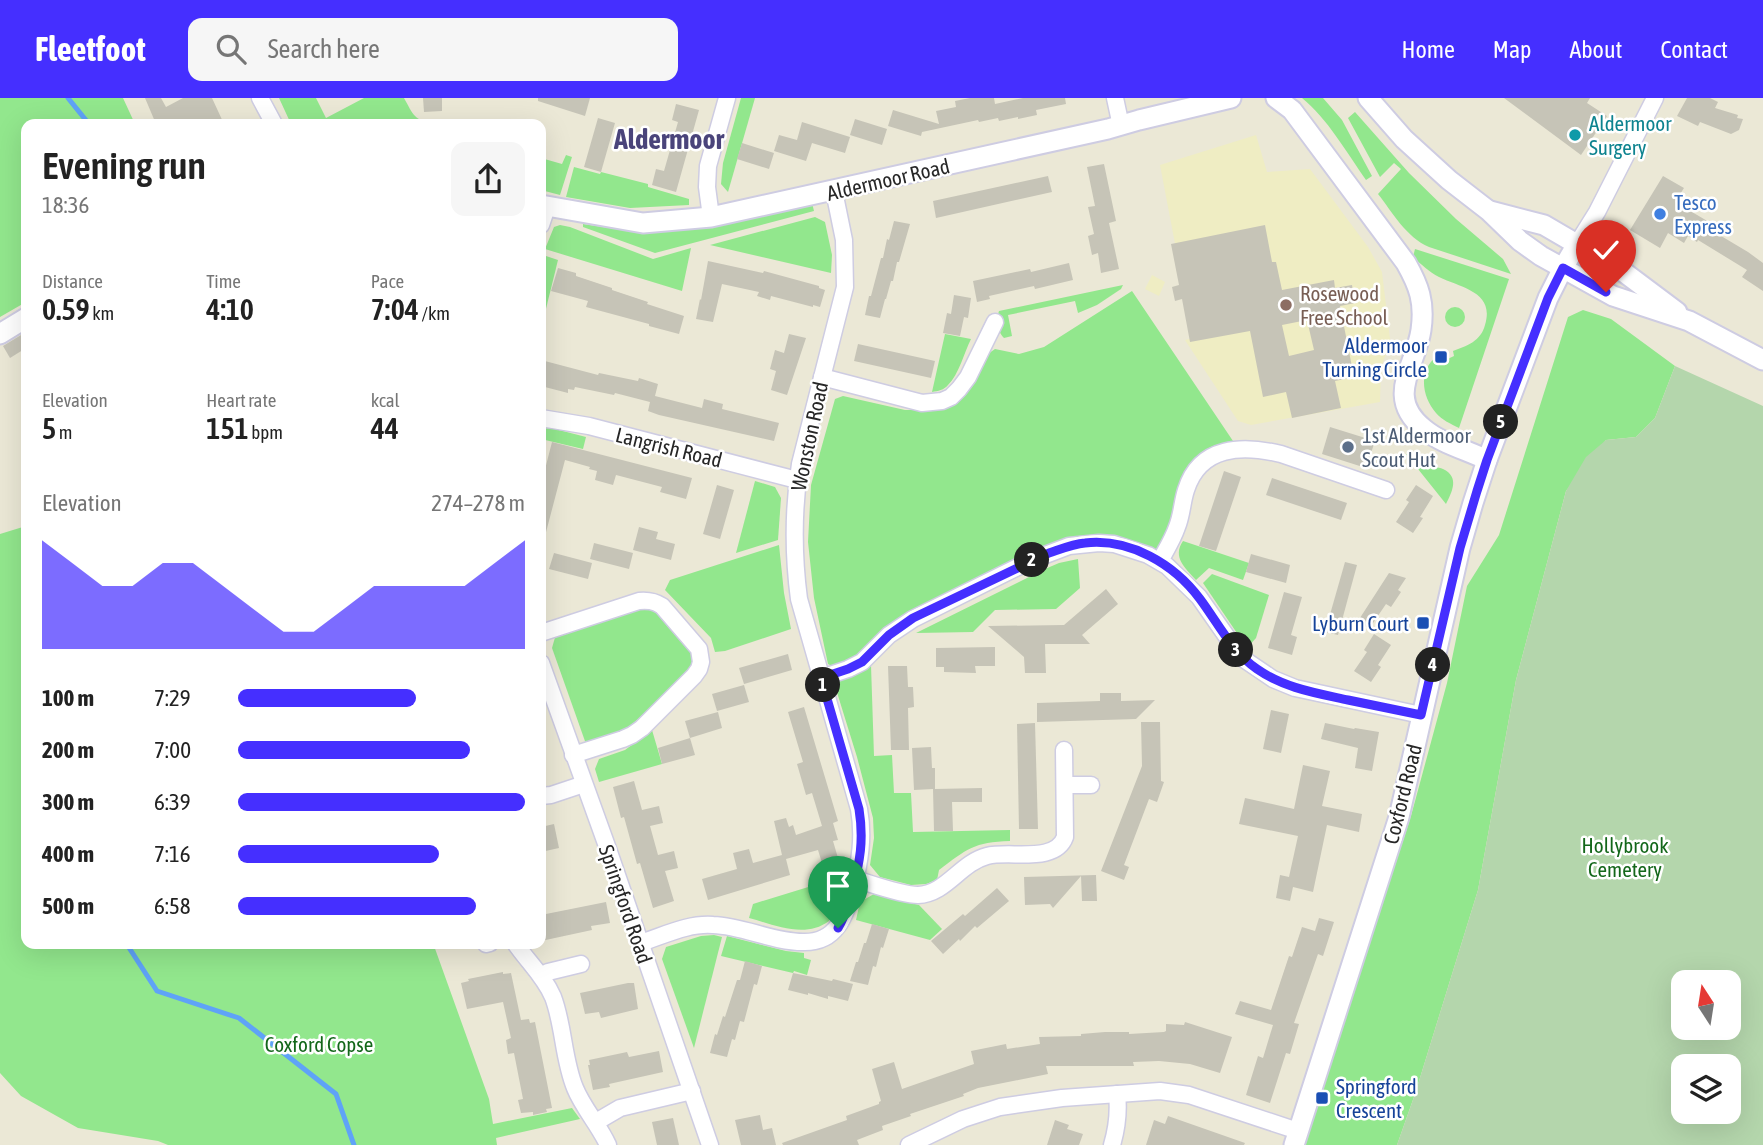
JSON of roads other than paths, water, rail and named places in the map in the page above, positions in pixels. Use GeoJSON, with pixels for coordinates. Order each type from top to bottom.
{"type":"FeatureCollection","features":[{"type":"Feature","properties":{"kind":"street"},"geometry":{"type":"LineString","coordinates":[[260,98],[271,119]]}},
{"type":"Feature","properties":{"kind":"street"},"geometry":{"type":"LineString","coordinates":[[711,217],[707,187],[708,166],[727,98]]}},
{"type":"Feature","properties":{"kind":"street"},"geometry":{"type":"LineString","coordinates":[[1115,98],[1121,126]]}},
{"type":"Feature","properties":{"kind":"street","name":"Aldermoor Road"},"geometry":{"type":"LineString","coordinates":[[546,212],[643,223],[711,217],[1121,126],[1231,98]]}},
{"type":"Feature","properties":{"kind":"street"},"geometry":{"type":"LineString","coordinates":[[1276,98],[1292,110],[1406,263],[1416,281],[1420,293],[1422,320],[1404,394],[1413,417],[1422,428],[1434,436],[1487,460]]}},
{"type":"Feature","properties":{"kind":"street"},"geometry":{"type":"LineString","coordinates":[[1368,98],[1404,139],[1520,241],[1541,256],[1613,296],[1689,321],[1763,359]]}},
{"type":"Feature","properties":{"kind":"street","name":"Coxford Road"},"geometry":{"type":"LineString","coordinates":[[1296,1138],[1399,817],[1460,548],[1487,460],[1548,298],[1597,212],[1655,98]]}},
{"type":"Feature","properties":{"kind":"street","name":"Wonston Road"},"geometry":{"type":"LineString","coordinates":[[640,943],[697,925],[713,925],[789,941],[820,940],[843,920],[855,879],[862,846],[859,809],[799,599],[793,537],[797,480],[845,287],[844,240],[834,191]]}},
{"type":"Feature","properties":{"kind":"street"},"geometry":{"type":"LineString","coordinates":[[1489,211],[1537,222],[1621,270],[1689,321]]}},
{"type":"Feature","properties":{"kind":"street"},"geometry":{"type":"LineString","coordinates":[[0,334],[21,321]]}},
{"type":"Feature","properties":{"kind":"street"},"geometry":{"type":"LineString","coordinates":[[822,377],[922,402],[942,401],[960,389],[995,322]]}},
{"type":"Feature","properties":{"kind":"street","name":"Langrish Road"},"geometry":{"type":"LineString","coordinates":[[546,419],[589,426],[797,480]]}},
{"type":"Feature","properties":{"kind":"street"},"geometry":{"type":"LineString","coordinates":[[1160,561],[1178,524],[1190,480],[1204,463],[1226,450],[1250,448],[1272,452],[1386,490]]}},
{"type":"Feature","properties":{"kind":"street"},"geometry":{"type":"LineString","coordinates":[[821,678],[862,662],[889,635],[913,618],[1032,560],[1085,543],[1107,543],[1148,555],[1182,579],[1199,597],[1245,660],[1266,675],[1295,688],[1421,715]]}},
{"type":"Feature","properties":{"kind":"street"},"geometry":{"type":"LineString","coordinates":[[546,631],[647,600],[663,606],[699,649],[701,663],[694,676],[642,728],[623,739],[573,755]]}},
{"type":"Feature","properties":{"kind":"street","name":"Springford Road"},"geometry":{"type":"LineString","coordinates":[[546,677],[710,1145]]}},
{"type":"Feature","properties":{"kind":"street"},"geometry":{"type":"LineString","coordinates":[[855,879],[908,894],[928,894],[944,886],[967,865],[986,856],[1050,852],[1063,843],[1065,837],[1064,750]]}},
{"type":"Feature","properties":{"kind":"street"},"geometry":{"type":"LineString","coordinates":[[546,796],[584,784]]}},
{"type":"Feature","properties":{"kind":"street"},"geometry":{"type":"LineString","coordinates":[[1065,785],[1091,785]]}},
{"type":"Feature","properties":{"kind":"street"},"geometry":{"type":"LineString","coordinates":[[520,949],[549,989],[574,1087],[608,1145]]}},
{"type":"Feature","properties":{"kind":"street"},"geometry":{"type":"LineString","coordinates":[[541,976],[581,964]]}},
{"type":"Feature","properties":{"kind":"street"},"geometry":{"type":"LineString","coordinates":[[596,1122],[621,1108],[692,1091]]}},
{"type":"Feature","properties":{"kind":"street"},"geometry":{"type":"LineString","coordinates":[[909,1145],[963,1119],[1000,1107],[1062,1098],[1160,1091],[1189,1094],[1296,1138]]}},
{"type":"Feature","properties":{"kind":"street"},"geometry":{"type":"LineString","coordinates":[[1112,1145],[1117,1129],[1117,1094]]}},
{"type":"Feature","properties":{"kind":"waterway"},"geometry":{"type":"LineString","coordinates":[[68,98],[85,119]]}},
{"type":"Feature","properties":{"kind":"waterway"},"geometry":{"type":"LineString","coordinates":[[130,949],[157,991],[239,1018],[336,1094],[354,1145]]}},
{"type":"Feature","properties":{"kind":"place","name":"Aldermoor Surgery"},"geometry":{"type":"Point","coordinates":[1575,135]}},
{"type":"Feature","properties":{"kind":"place","name":"Tesco Express"},"geometry":{"type":"Point","coordinates":[1660,214]}},
{"type":"Feature","properties":{"kind":"place","name":"Rosewood Free School"},"geometry":{"type":"Point","coordinates":[1286,305]}},
{"type":"Feature","properties":{"kind":"place","name":"Aldermoor Turning Circle"},"geometry":{"type":"Point","coordinates":[1441,357]}},
{"type":"Feature","properties":{"kind":"place","name":"1st Aldermoor Scout Hut"},"geometry":{"type":"Point","coordinates":[1348,447]}},
{"type":"Feature","properties":{"kind":"place","name":"Lyburn Court"},"geometry":{"type":"Point","coordinates":[1423,623]}},
{"type":"Feature","properties":{"kind":"place","name":"Springford Crescent"},"geometry":{"type":"Point","coordinates":[1322,1098]}},
{"type":"Feature","properties":{"kind":"district","name":"Aldermoor"},"geometry":{"type":"Point","coordinates":[669,139]}},
{"type":"Feature","properties":{"kind":"park label","name":"Hollybrook Cemetery"},"geometry":{"type":"Point","coordinates":[1625,857]}},
{"type":"Feature","properties":{"kind":"park label","name":"Coxford Copse"},"geometry":{"type":"Point","coordinates":[319,1044]}}]}
